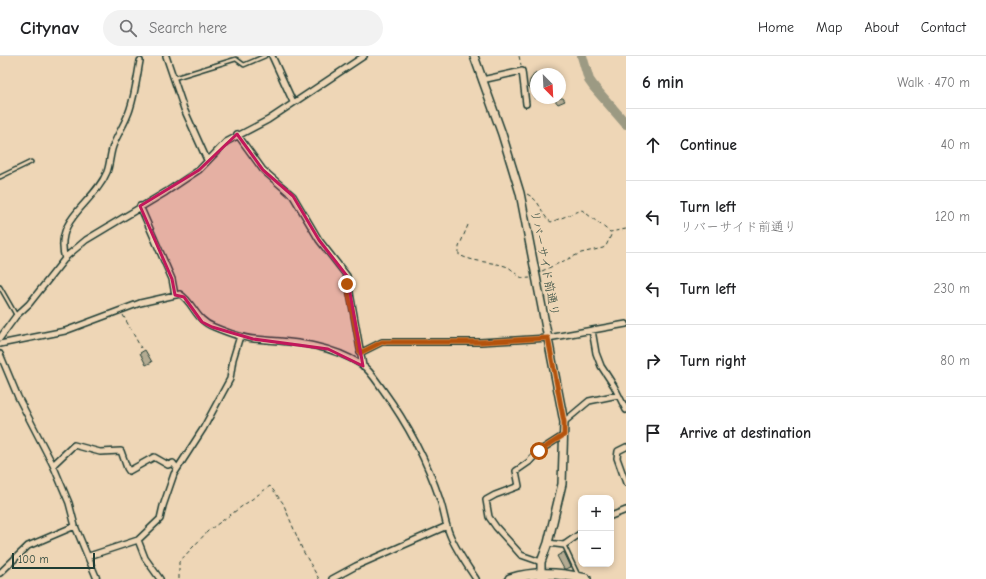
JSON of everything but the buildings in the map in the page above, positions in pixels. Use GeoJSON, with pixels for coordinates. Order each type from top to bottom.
{"type":"FeatureCollection","features":[{"type":"Feature","properties":{"kind":"highway"},"geometry":{"type":"LineString","coordinates":[[510,579],[555,574],[582,578]]}},
{"type":"Feature","properties":{"kind":"street"},"geometry":{"type":"LineString","coordinates":[[166,56],[184,109],[207,160]]}},
{"type":"Feature","properties":{"kind":"street"},"geometry":{"type":"LineString","coordinates":[[272,56],[293,102]]}},
{"type":"Feature","properties":{"kind":"street"},"geometry":{"type":"LineString","coordinates":[[0,338],[16,316],[29,304],[65,259],[86,240],[140,206],[166,192],[199,170],[226,142],[237,134],[268,120],[364,56]]}},
{"type":"Feature","properties":{"kind":"street","name":"リバーサイド前通り"},"geometry":{"type":"LineString","coordinates":[[474,56],[502,134],[520,193],[564,422],[562,484],[548,543],[541,562],[540,576]]}},
{"type":"Feature","properties":{"kind":"street"},"geometry":{"type":"LineString","coordinates":[[65,259],[62,248],[64,234],[76,212],[102,183],[107,172],[113,147],[130,110],[140,61]]}},
{"type":"Feature","properties":{"kind":"street"},"geometry":{"type":"LineString","coordinates":[[482,80],[522,71],[526,104]]}},
{"type":"Feature","properties":{"kind":"street"},"geometry":{"type":"LineString","coordinates":[[237,134],[263,170],[293,196],[319,240],[347,276],[363,366],[396,408],[410,432],[440,500],[450,536],[476,579]]}},
{"type":"Feature","properties":{"kind":"street"},"geometry":{"type":"LineString","coordinates":[[140,206],[169,272],[175,295]]}},
{"type":"Feature","properties":{"kind":"street"},"geometry":{"type":"LineString","coordinates":[[0,344],[65,331],[120,310],[175,295],[184,297],[202,322],[240,336],[253,339],[268,339],[301,343],[328,349],[363,366]]}},
{"type":"Feature","properties":{"kind":"street"},"geometry":{"type":"LineString","coordinates":[[360,353],[382,342],[480,342],[548,338],[626,324]]}},
{"type":"Feature","properties":{"kind":"street"},"geometry":{"type":"LineString","coordinates":[[592,330],[596,353],[601,366],[626,410]]}},
{"type":"Feature","properties":{"kind":"street"},"geometry":{"type":"LineString","coordinates":[[89,556],[138,540],[160,519],[162,506],[177,468],[202,429],[230,379],[233,359],[240,336]]}},
{"type":"Feature","properties":{"kind":"street"},"geometry":{"type":"LineString","coordinates":[[0,354],[18,397],[53,465],[70,503],[75,526],[89,556],[97,579]]}},
{"type":"Feature","properties":{"kind":"street"},"geometry":{"type":"LineString","coordinates":[[564,422],[589,401],[618,395]]}},
{"type":"Feature","properties":{"kind":"street"},"geometry":{"type":"LineString","coordinates":[[541,562],[521,555],[511,544],[490,517],[486,500],[495,494],[519,486],[516,471],[539,451],[564,435]]}},
{"type":"Feature","properties":{"kind":"street"},"geometry":{"type":"LineString","coordinates":[[53,465],[74,445],[100,452],[121,451],[129,471],[154,458],[162,460],[168,464],[173,463],[177,468]]}},
{"type":"Feature","properties":{"kind":"street"},"geometry":{"type":"LineString","coordinates":[[626,447],[618,451],[616,458],[626,483]]}},
{"type":"Feature","properties":{"kind":"street"},"geometry":{"type":"LineString","coordinates":[[614,515],[626,510]]}},
{"type":"Feature","properties":{"kind":"street"},"geometry":{"type":"LineString","coordinates":[[0,573],[28,546],[75,526]]}},
{"type":"Feature","properties":{"kind":"street"},"geometry":{"type":"LineString","coordinates":[[332,579],[356,566],[447,526]]}},
{"type":"Feature","properties":{"kind":"street"},"geometry":{"type":"LineString","coordinates":[[548,543],[564,544],[578,535]]}},
{"type":"Feature","properties":{"kind":"street"},"geometry":{"type":"LineString","coordinates":[[138,540],[146,558],[160,579]]}},
{"type":"Feature","properties":{"kind":"lane"},"geometry":{"type":"LineString","coordinates":[[174,78],[236,58],[244,64],[265,56]]}},
{"type":"Feature","properties":{"kind":"lane"},"geometry":{"type":"LineString","coordinates":[[0,177],[31,162]]}},
{"type":"Feature","properties":{"kind":"lane"},"geometry":{"type":"LineString","coordinates":[[0,287],[16,316]]}},
{"type":"Feature","properties":{"kind":"lane"},"geometry":{"type":"LineString","coordinates":[[564,544],[582,578]]}},
{"type":"Feature","properties":{"kind":"path"},"geometry":{"type":"LineString","coordinates":[[519,56],[522,71]]}},
{"type":"Feature","properties":{"kind":"path"},"geometry":{"type":"LineString","coordinates":[[520,193],[524,193],[534,198],[548,220],[551,222],[582,210],[612,233]]}},
{"type":"Feature","properties":{"kind":"path"},"geometry":{"type":"LineString","coordinates":[[468,225],[459,247],[459,255],[472,261],[507,266],[514,273],[524,278],[536,275],[581,253],[603,248],[606,246],[612,233],[626,229]]}},
{"type":"Feature","properties":{"kind":"path"},"geometry":{"type":"LineString","coordinates":[[120,310],[141,348]]}},
{"type":"Feature","properties":{"kind":"path"},"geometry":{"type":"LineString","coordinates":[[179,579],[179,562],[208,531],[270,486],[283,503],[303,551],[319,579]]}},
{"type":"Feature","properties":{"kind":"highlighted area"},"geometry":{"type":"Polygon","coordinates":[[[237,134],[263,170],[293,196],[319,240],[347,276],[363,366],[328,349],[253,339],[212,327],[202,322],[184,297],[175,295],[172,279],[140,206],[199,170],[237,134]]]}},
{"type":"Feature","properties":{"kind":"waterway"},"geometry":{"type":"LineString","coordinates":[[582,56],[589,80],[626,124]]}},
{"type":"Feature","properties":{"kind":"route"},"geometry":{"type":"LineString","coordinates":[[347,284],[360,353],[382,342],[480,342],[548,338],[564,422],[564,435],[539,451]]}}]}
